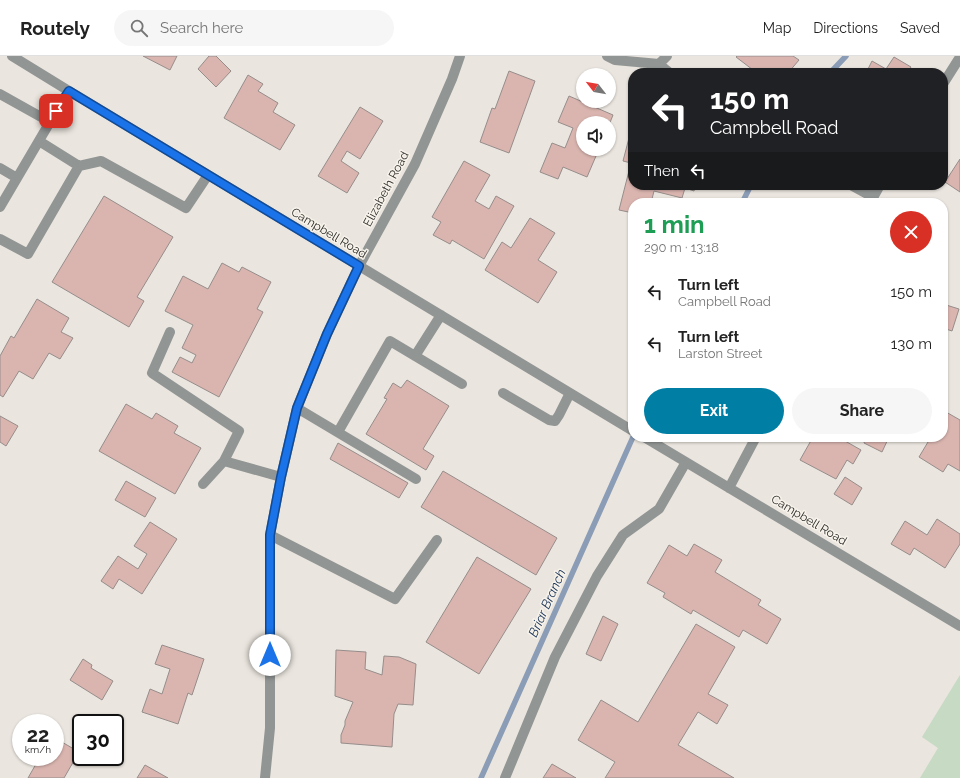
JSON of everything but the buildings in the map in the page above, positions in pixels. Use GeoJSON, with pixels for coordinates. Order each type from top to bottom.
{"type":"FeatureCollection","features":[{"type":"Feature","properties":{"kind":"street","name":"Campbell Road"},"geometry":{"type":"LineString","coordinates":[[12,56],[628,428]]}},
{"type":"Feature","properties":{"kind":"street","name":"Elizabeth Road"},"geometry":{"type":"LineString","coordinates":[[265,778],[270,728],[270,535],[281,477],[297,408],[327,334],[359,266],[415,164],[452,79],[460,56]]}},
{"type":"Feature","properties":{"kind":"street"},"geometry":{"type":"LineString","coordinates":[[607,56],[615,60],[659,64],[664,68]]}},
{"type":"Feature","properties":{"kind":"street"},"geometry":{"type":"LineString","coordinates":[[659,64],[667,56]]}},
{"type":"Feature","properties":{"kind":"street"},"geometry":{"type":"LineString","coordinates":[[948,76],[960,57]]}},
{"type":"Feature","properties":{"kind":"street"},"geometry":{"type":"LineString","coordinates":[[0,207],[69,91]]}},
{"type":"Feature","properties":{"kind":"street"},"geometry":{"type":"LineString","coordinates":[[0,94],[50,122]]}},
{"type":"Feature","properties":{"kind":"street"},"geometry":{"type":"LineString","coordinates":[[39,141],[79,166],[101,161],[186,208],[208,175]]}},
{"type":"Feature","properties":{"kind":"street"},"geometry":{"type":"LineString","coordinates":[[0,239],[28,254],[79,166]]}},
{"type":"Feature","properties":{"kind":"street"},"geometry":{"type":"LineString","coordinates":[[0,168],[17,178]]}},
{"type":"Feature","properties":{"kind":"street"},"geometry":{"type":"LineString","coordinates":[[858,190],[868,198]]}},
{"type":"Feature","properties":{"kind":"street"},"geometry":{"type":"LineString","coordinates":[[415,356],[441,315]]}},
{"type":"Feature","properties":{"kind":"street"},"geometry":{"type":"LineString","coordinates":[[170,332],[152,373],[239,431],[224,461],[203,484]]}},
{"type":"Feature","properties":{"kind":"street"},"geometry":{"type":"LineString","coordinates":[[338,432],[390,341],[462,384]]}},
{"type":"Feature","properties":{"kind":"street"},"geometry":{"type":"LineString","coordinates":[[503,393],[549,420],[554,421],[559,415],[570,393]]}},
{"type":"Feature","properties":{"kind":"street"},"geometry":{"type":"LineString","coordinates":[[297,408],[416,479]]}},
{"type":"Feature","properties":{"kind":"street","name":"Campbell Road"},"geometry":{"type":"LineString","coordinates":[[653,442],[960,626]]}},
{"type":"Feature","properties":{"kind":"street"},"geometry":{"type":"LineString","coordinates":[[729,488],[753,442]]}},
{"type":"Feature","properties":{"kind":"street"},"geometry":{"type":"LineString","coordinates":[[224,461],[281,477]]}},
{"type":"Feature","properties":{"kind":"street"},"geometry":{"type":"LineString","coordinates":[[506,778],[555,657],[597,576],[623,535],[659,509],[686,462]]}},
{"type":"Feature","properties":{"kind":"street"},"geometry":{"type":"LineString","coordinates":[[270,535],[395,599],[437,540]]}},
{"type":"Feature","properties":{"kind":"green space"},"geometry":{"type":"Polygon","coordinates":[[[960,675],[960,778],[920,778],[938,748],[922,737],[960,675]]]}},
{"type":"Feature","properties":{"kind":"waterway","name":"Briar Branch"},"geometry":{"type":"LineString","coordinates":[[835,68],[846,56]]}},
{"type":"Feature","properties":{"kind":"waterway","name":"Briar Branch"},"geometry":{"type":"LineString","coordinates":[[744,198],[748,190]]}},
{"type":"Feature","properties":{"kind":"waterway","name":"Briar Branch"},"geometry":{"type":"LineString","coordinates":[[481,778],[631,442]]}},
{"type":"Feature","properties":{"kind":"route"},"geometry":{"type":"LineString","coordinates":[[56,111],[69,91],[359,266],[327,334],[297,408],[281,477],[270,535],[270,655]]}}]}
